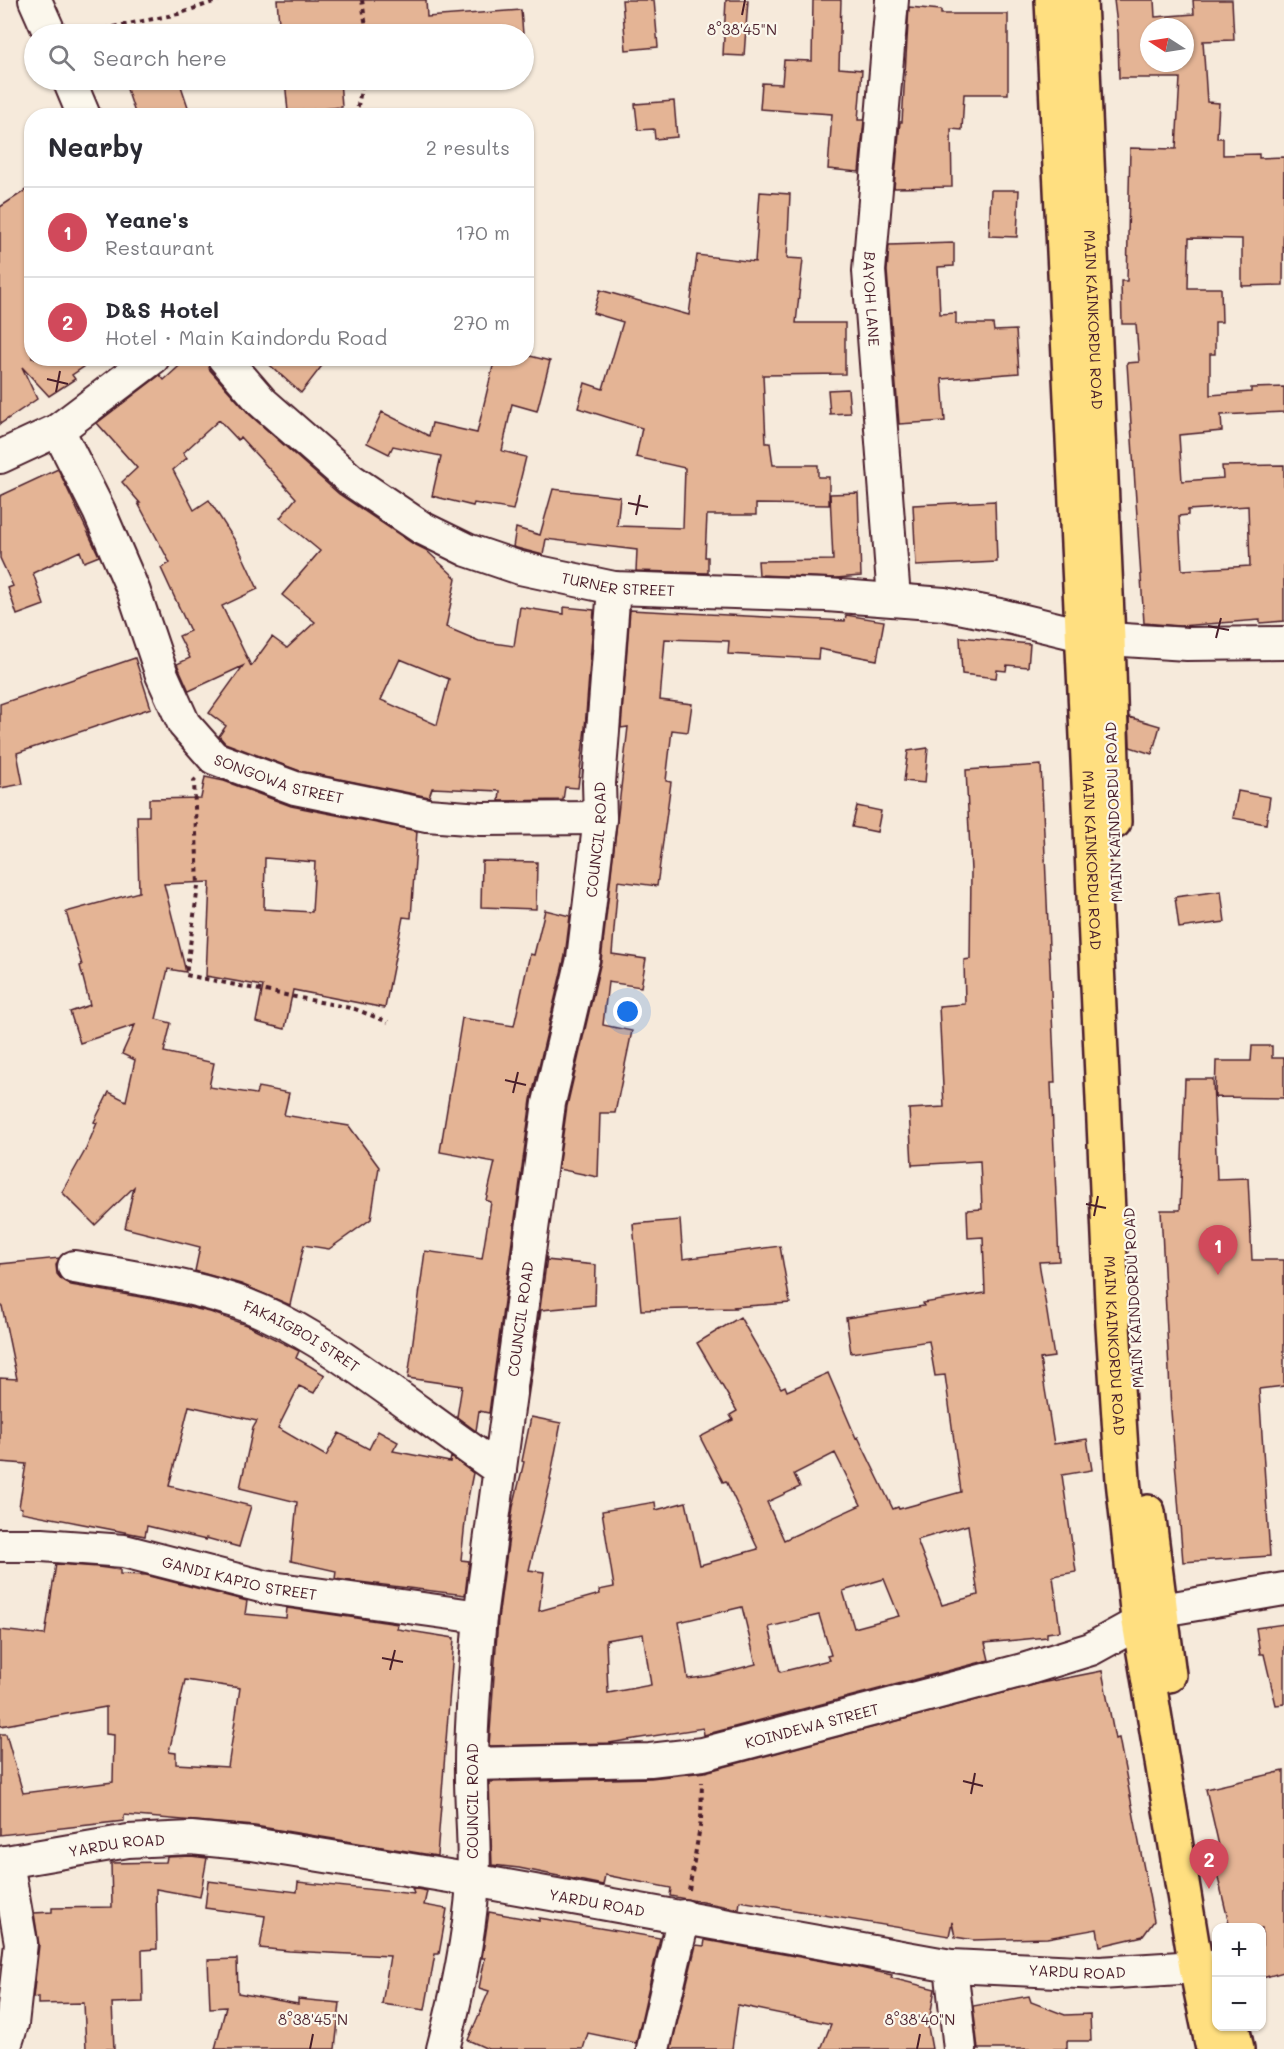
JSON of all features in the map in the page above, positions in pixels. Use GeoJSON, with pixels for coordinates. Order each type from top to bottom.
{"type":"FeatureCollection","features":[{"type":"Feature","properties":{"kind":"main road"},"geometry":{"type":"LineString","coordinates":[[1052,0],[1095,637]]}},
{"type":"Feature","properties":{"kind":"main road","name":"MAIN KAINKORDU ROAD"},"geometry":{"type":"LineString","coordinates":[[1080,0],[1095,637]]}},
{"type":"Feature","properties":{"kind":"main road","name":"MAIN KAINDORDU ROAD"},"geometry":{"type":"LineString","coordinates":[[1095,637],[1114,853],[1134,1325],[1151,1616],[1174,1714],[1210,1962]]}},
{"type":"Feature","properties":{"kind":"main road"},"geometry":{"type":"LineString","coordinates":[[1210,1962],[1213,2049]]}},
{"type":"Feature","properties":{"kind":"main road"},"geometry":{"type":"LineString","coordinates":[[1233,2031],[1237,2049]]}},
{"type":"Feature","properties":{"kind":"street"},"geometry":{"type":"LineString","coordinates":[[35,0],[46,24]]}},
{"type":"Feature","properties":{"kind":"street","name":"BAYOH LANE"},"geometry":{"type":"LineString","coordinates":[[892,0],[869,271],[894,599]]}},
{"type":"Feature","properties":{"kind":"street"},"geometry":{"type":"LineString","coordinates":[[73,90],[81,108]]}},
{"type":"Feature","properties":{"kind":"street"},"geometry":{"type":"LineString","coordinates":[[0,457],[58,429],[142,366]]}},
{"type":"Feature","properties":{"kind":"street","name":"TURNER STREET"},"geometry":{"type":"LineString","coordinates":[[231,366],[262,402],[351,480],[422,528],[468,550],[520,568],[614,588],[827,595],[944,604],[1095,637],[1187,644],[1284,643]]}},
{"type":"Feature","properties":{"kind":"street","name":"SONGOWA STREET"},"geometry":{"type":"LineString","coordinates":[[58,429],[99,511],[130,582],[162,675],[184,724],[214,758],[295,788],[428,814],[481,819],[600,818]]}},
{"type":"Feature","properties":{"kind":"street","name":"COUNCIL ROAD"},"geometry":{"type":"LineString","coordinates":[[443,2049],[468,1940],[473,1880],[471,1764],[474,1684],[480,1617],[549,1103],[581,969],[600,818],[599,783],[614,588]]}},
{"type":"Feature","properties":{"kind":"street","name":"FAKAIGBOI STRET"},"geometry":{"type":"LineString","coordinates":[[74,1267],[182,1287],[236,1302],[278,1320],[311,1337],[352,1364],[500,1470]]}},
{"type":"Feature","properties":{"kind":"street","name":"GANDI KAPIO STREET"},"geometry":{"type":"LineString","coordinates":[[0,1545],[42,1545],[124,1551],[265,1587],[480,1617]]}},
{"type":"Feature","properties":{"kind":"street","name":"KOINDEWA STREET"},"geometry":{"type":"LineString","coordinates":[[471,1764],[650,1760],[703,1754],[1023,1670],[1091,1649],[1151,1616],[1284,1589]]}},
{"type":"Feature","properties":{"kind":"street","name":"YARDU ROAD"},"geometry":{"type":"LineString","coordinates":[[3,1863],[128,1841],[191,1838],[252,1844],[473,1880],[684,1916],[951,1966],[1100,1973],[1210,1962]]}},
{"type":"Feature","properties":{"kind":"street"},"geometry":{"type":"LineString","coordinates":[[3,1863],[21,1943],[12,2024],[4,2049]]}},
{"type":"Feature","properties":{"kind":"street"},"geometry":{"type":"LineString","coordinates":[[653,2049],[684,1916]]}},
{"type":"Feature","properties":{"kind":"street"},"geometry":{"type":"LineString","coordinates":[[951,1966],[960,2049]]}},
{"type":"Feature","properties":{"kind":"path"},"geometry":{"type":"LineString","coordinates":[[128,24],[178,14],[219,0]]}},
{"type":"Feature","properties":{"kind":"path"},"geometry":{"type":"LineString","coordinates":[[362,0],[366,24]]}},
{"type":"Feature","properties":{"kind":"path"},"geometry":{"type":"LineString","coordinates":[[358,108],[361,90]]}},
{"type":"Feature","properties":{"kind":"path"},"geometry":{"type":"LineString","coordinates":[[214,758],[194,781],[198,886],[186,975],[355,1009],[388,1022]]}},
{"type":"Feature","properties":{"kind":"path"},"geometry":{"type":"LineString","coordinates":[[684,1916],[701,1821],[703,1754]]}},
{"type":"Feature","properties":{"kind":"building"},"geometry":{"type":"Polygon","coordinates":[[[277,0],[426,0],[427,17],[521,10],[522,24],[279,24],[277,0]]]}},
{"type":"Feature","properties":{"kind":"building"},"geometry":{"type":"Polygon","coordinates":[[[622,0],[654,0],[658,47],[626,50],[622,0]]]}},
{"type":"Feature","properties":{"kind":"building"},"geometry":{"type":"Polygon","coordinates":[[[726,0],[748,0],[744,56],[723,55],[726,0]]]}},
{"type":"Feature","properties":{"kind":"building"},"geometry":{"type":"Polygon","coordinates":[[[813,0],[841,0],[839,68],[862,70],[858,120],[864,120],[859,172],[828,169],[832,114],[760,109],[762,83],[782,84],[784,60],[812,61],[813,0]]]}},
{"type":"Feature","properties":{"kind":"building"},"geometry":{"type":"Polygon","coordinates":[[[1114,0],[1154,0],[1155,17],[1194,14],[1193,0],[1232,0],[1234,40],[1203,41],[1207,102],[1219,103],[1217,138],[1223,138],[1223,155],[1259,154],[1259,158],[1284,157],[1283,285],[1242,286],[1242,239],[1189,238],[1188,288],[1221,288],[1222,322],[1215,322],[1215,354],[1210,354],[1210,395],[1251,392],[1251,388],[1284,387],[1284,412],[1221,415],[1222,431],[1179,435],[1182,481],[1223,478],[1222,466],[1284,465],[1284,621],[1260,623],[1260,620],[1180,626],[1144,623],[1127,363],[1139,362],[1136,324],[1122,324],[1121,281],[1127,281],[1130,148],[1176,149],[1180,78],[1119,78],[1118,33],[1114,0]],[[1248,506],[1188,510],[1188,515],[1179,516],[1182,570],[1250,566],[1248,506]]]}},
{"type":"Feature","properties":{"kind":"building"},"geometry":{"type":"Polygon","coordinates":[[[909,7],[941,10],[941,14],[1008,14],[1008,94],[964,94],[962,130],[951,129],[952,187],[894,188],[900,122],[902,122],[909,7]]]}},
{"type":"Feature","properties":{"kind":"building"},"geometry":{"type":"Polygon","coordinates":[[[127,90],[182,90],[188,108],[133,108],[127,90]]]}},
{"type":"Feature","properties":{"kind":"building"},"geometry":{"type":"Polygon","coordinates":[[[286,90],[341,90],[342,107],[288,108],[286,90]]]}},
{"type":"Feature","properties":{"kind":"building"},"geometry":{"type":"Polygon","coordinates":[[[674,101],[677,137],[655,139],[654,129],[638,130],[635,104],[674,101]]]}},
{"type":"Feature","properties":{"kind":"building"},"geometry":{"type":"Polygon","coordinates":[[[991,190],[1019,190],[1017,237],[989,236],[991,190]]]}},
{"type":"Feature","properties":{"kind":"building"},"geometry":{"type":"Polygon","coordinates":[[[24,191],[24,366],[85,366],[72,375],[75,379],[49,396],[22,367],[37,399],[0,424],[0,207],[24,191]]]}},
{"type":"Feature","properties":{"kind":"building"},"geometry":{"type":"Polygon","coordinates":[[[760,192],[790,194],[787,258],[803,259],[796,323],[845,323],[845,374],[763,375],[766,443],[770,443],[773,465],[818,465],[818,477],[829,477],[829,505],[756,504],[756,515],[707,515],[705,557],[708,557],[708,573],[636,571],[637,550],[546,539],[543,555],[513,547],[516,528],[540,535],[553,489],[620,497],[617,526],[683,528],[685,468],[636,457],[642,428],[578,408],[585,383],[603,389],[623,322],[593,313],[600,290],[689,315],[697,255],[755,262],[760,192]]]}},
{"type":"Feature","properties":{"kind":"building"},"geometry":{"type":"Polygon","coordinates":[[[954,243],[954,266],[938,267],[940,314],[956,313],[956,324],[993,324],[994,331],[1016,330],[1019,373],[942,379],[945,421],[899,424],[887,271],[889,245],[954,243]]]}},
{"type":"Feature","properties":{"kind":"building"},"geometry":{"type":"Polygon","coordinates":[[[534,357],[550,361],[537,411],[512,404],[502,451],[526,457],[513,510],[474,503],[473,506],[432,496],[441,456],[393,446],[389,454],[367,443],[382,412],[429,436],[432,423],[477,433],[493,366],[534,366],[534,357]]]}},
{"type":"Feature","properties":{"kind":"building"},"geometry":{"type":"Polygon","coordinates":[[[179,366],[209,366],[250,415],[339,494],[426,550],[456,578],[446,627],[479,641],[514,646],[520,607],[564,614],[564,607],[594,610],[578,788],[565,787],[563,800],[499,801],[500,791],[432,788],[429,797],[300,771],[225,743],[219,736],[226,726],[209,713],[243,666],[189,691],[177,664],[190,658],[179,636],[190,631],[161,568],[170,563],[138,503],[140,503],[122,482],[137,468],[97,423],[160,375],[164,380],[179,366]],[[219,420],[183,453],[187,458],[173,470],[194,510],[209,500],[236,542],[258,589],[222,606],[251,666],[272,637],[287,648],[315,622],[282,595],[320,551],[280,518],[296,498],[240,437],[238,440],[219,420]],[[400,659],[381,700],[437,725],[449,679],[400,659]]]}},
{"type":"Feature","properties":{"kind":"building"},"geometry":{"type":"Polygon","coordinates":[[[271,366],[322,366],[301,393],[271,366]]]}},
{"type":"Feature","properties":{"kind":"building"},"geometry":{"type":"Polygon","coordinates":[[[848,389],[850,413],[830,414],[828,390],[848,389]]]}},
{"type":"Feature","properties":{"kind":"building"},"geometry":{"type":"Polygon","coordinates":[[[58,469],[99,556],[84,562],[80,551],[33,573],[44,605],[17,615],[8,588],[13,586],[0,558],[0,496],[58,469]]]}},
{"type":"Feature","properties":{"kind":"building"},"geometry":{"type":"Polygon","coordinates":[[[858,493],[861,576],[836,578],[759,575],[758,561],[833,560],[830,494],[858,493]]]}},
{"type":"Feature","properties":{"kind":"building"},"geometry":{"type":"Polygon","coordinates":[[[995,501],[997,562],[916,566],[913,505],[995,501]]]}},
{"type":"Feature","properties":{"kind":"building"},"geometry":{"type":"Polygon","coordinates":[[[630,610],[845,621],[846,615],[884,621],[877,660],[819,649],[818,659],[728,654],[729,641],[665,639],[660,700],[692,704],[688,732],[672,730],[666,781],[671,782],[657,886],[618,881],[612,954],[646,959],[641,987],[608,982],[603,1025],[632,1031],[615,1113],[600,1113],[598,1177],[558,1169],[567,1106],[601,961],[628,727],[621,728],[630,610]]]}},
{"type":"Feature","properties":{"kind":"building"},"geometry":{"type":"Polygon","coordinates":[[[960,637],[1030,644],[1028,667],[1007,665],[1006,671],[997,670],[996,678],[962,674],[960,637]]]}},
{"type":"Feature","properties":{"kind":"building"},"geometry":{"type":"Polygon","coordinates":[[[135,658],[151,708],[17,753],[23,784],[0,788],[0,704],[135,658]]]}},
{"type":"Feature","properties":{"kind":"building"},"geometry":{"type":"Polygon","coordinates":[[[1129,717],[1160,726],[1152,754],[1130,747],[1129,717]]]}},
{"type":"Feature","properties":{"kind":"building"},"geometry":{"type":"Polygon","coordinates":[[[928,748],[925,783],[904,781],[908,751],[928,748]]]}},
{"type":"Feature","properties":{"kind":"building"},"geometry":{"type":"Polygon","coordinates":[[[1041,765],[1055,1083],[1051,1083],[1059,1261],[1039,1262],[1054,1357],[1040,1359],[1054,1444],[1087,1439],[1092,1470],[1062,1475],[1076,1572],[1053,1576],[1060,1631],[1047,1633],[1047,1637],[985,1643],[989,1660],[704,1735],[703,1728],[609,1743],[489,1746],[498,1619],[513,1507],[524,1462],[522,1461],[531,1417],[561,1423],[551,1480],[529,1570],[544,1572],[539,1611],[600,1594],[599,1590],[614,1587],[602,1511],[655,1502],[656,1510],[686,1502],[700,1565],[758,1549],[726,1481],[723,1482],[700,1437],[733,1420],[730,1415],[737,1411],[697,1343],[740,1317],[781,1388],[785,1386],[787,1391],[828,1373],[856,1438],[858,1437],[893,1509],[961,1492],[945,1375],[935,1376],[929,1341],[851,1353],[846,1318],[924,1306],[923,1303],[985,1293],[983,1237],[968,1238],[967,1210],[982,1209],[980,1161],[912,1165],[909,1109],[944,1107],[939,1006],[965,1004],[964,960],[970,959],[971,871],[966,770],[1041,765]],[[835,1453],[794,1474],[800,1487],[767,1502],[784,1540],[861,1505],[835,1453]],[[968,1525],[917,1540],[942,1605],[978,1595],[968,1525]],[[884,1579],[843,1591],[854,1628],[899,1616],[884,1579]],[[742,1607],[679,1622],[688,1679],[710,1676],[756,1664],[742,1607]],[[819,1615],[769,1627],[780,1672],[829,1660],[827,1656],[831,1655],[819,1615]],[[643,1634],[606,1640],[608,1693],[651,1685],[643,1634]]]}},
{"type":"Feature","properties":{"kind":"building"},"geometry":{"type":"Polygon","coordinates":[[[205,777],[224,781],[291,806],[417,831],[411,918],[403,917],[385,1008],[293,990],[285,1029],[256,1022],[263,986],[206,976],[210,882],[164,884],[186,972],[168,969],[156,1019],[171,1023],[164,1052],[214,1063],[209,1087],[256,1094],[258,1087],[289,1093],[284,1115],[349,1126],[379,1167],[371,1219],[329,1249],[304,1245],[290,1305],[241,1284],[195,1271],[200,1247],[125,1228],[134,1187],[95,1225],[62,1192],[86,1149],[97,1123],[94,1122],[109,1092],[126,1101],[135,1060],[122,1054],[135,1025],[80,1043],[70,1012],[90,1005],[80,966],[82,965],[66,912],[139,892],[137,816],[149,816],[149,799],[201,798],[205,777]],[[265,858],[264,909],[312,912],[315,862],[265,858]]]}},
{"type":"Feature","properties":{"kind":"building"},"geometry":{"type":"Polygon","coordinates":[[[1238,791],[1270,797],[1266,824],[1233,818],[1238,791]]]}},
{"type":"Feature","properties":{"kind":"building"},"geometry":{"type":"Polygon","coordinates":[[[857,806],[881,811],[877,832],[852,827],[857,806]]]}},
{"type":"Feature","properties":{"kind":"building"},"geometry":{"type":"Polygon","coordinates":[[[482,861],[537,862],[536,909],[481,907],[482,861]]]}},
{"type":"Feature","properties":{"kind":"building"},"geometry":{"type":"Polygon","coordinates":[[[1221,891],[1225,922],[1179,928],[1175,897],[1221,891]]]}},
{"type":"Feature","properties":{"kind":"building"},"geometry":{"type":"Polygon","coordinates":[[[545,910],[570,916],[565,956],[531,1100],[489,1413],[479,1411],[476,1431],[457,1417],[462,1386],[408,1378],[425,1251],[482,1259],[491,1202],[486,1200],[495,1162],[440,1152],[462,1018],[514,1026],[530,954],[534,955],[545,910]]]}},
{"type":"Feature","properties":{"kind":"building"},"geometry":{"type":"Polygon","coordinates":[[[1252,1046],[1272,1046],[1272,1058],[1284,1058],[1284,1098],[1215,1097],[1216,1061],[1251,1061],[1252,1046]]]}},
{"type":"Feature","properties":{"kind":"building"},"geometry":{"type":"Polygon","coordinates":[[[1185,1079],[1213,1079],[1217,1179],[1248,1178],[1252,1260],[1284,1260],[1284,1386],[1259,1389],[1270,1556],[1183,1562],[1171,1411],[1161,1210],[1180,1210],[1185,1079]]]}},
{"type":"Feature","properties":{"kind":"building"},"geometry":{"type":"Polygon","coordinates":[[[680,1220],[683,1259],[780,1246],[790,1303],[735,1308],[641,1310],[633,1224],[680,1220]]]}},
{"type":"Feature","properties":{"kind":"building"},"geometry":{"type":"Polygon","coordinates":[[[59,1258],[56,1265],[57,1274],[71,1285],[210,1312],[249,1326],[299,1351],[296,1358],[325,1375],[314,1393],[299,1386],[278,1428],[326,1456],[339,1433],[369,1449],[378,1431],[398,1442],[393,1451],[450,1462],[451,1457],[473,1473],[467,1503],[461,1560],[469,1561],[465,1595],[335,1579],[336,1571],[291,1561],[297,1502],[240,1488],[253,1428],[257,1421],[189,1406],[169,1486],[251,1506],[239,1547],[147,1526],[145,1536],[21,1512],[22,1508],[19,1507],[26,1464],[0,1462],[0,1378],[17,1379],[2,1306],[0,1306],[0,1264],[59,1258]]]}},
{"type":"Feature","properties":{"kind":"building"},"geometry":{"type":"Polygon","coordinates":[[[547,1260],[596,1265],[595,1305],[541,1310],[527,1404],[547,1260]]]}},
{"type":"Feature","properties":{"kind":"building"},"geometry":{"type":"Polygon","coordinates":[[[56,1564],[120,1570],[120,1574],[146,1575],[247,1601],[245,1614],[286,1618],[287,1608],[398,1624],[397,1629],[454,1638],[437,1856],[255,1826],[124,1815],[124,1821],[0,1835],[0,1734],[6,1734],[23,1793],[113,1782],[114,1735],[106,1734],[106,1707],[0,1726],[0,1630],[45,1635],[56,1564]],[[185,1680],[169,1752],[176,1753],[176,1764],[228,1767],[240,1688],[185,1680]]]}},
{"type":"Feature","properties":{"kind":"building"},"geometry":{"type":"Polygon","coordinates":[[[1284,1624],[1284,1704],[1276,1705],[1264,1654],[1260,1654],[1256,1628],[1284,1624]]]}},
{"type":"Feature","properties":{"kind":"building"},"geometry":{"type":"Polygon","coordinates":[[[1102,1671],[1115,1739],[1119,1738],[1154,1921],[1143,1936],[1100,1946],[1097,1929],[1047,1938],[974,1940],[955,1937],[952,1922],[949,1936],[740,1901],[739,1909],[670,1896],[671,1888],[605,1875],[603,1885],[519,1868],[492,1865],[489,1782],[651,1778],[705,1772],[1041,1683],[1102,1671]]]}},
{"type":"Feature","properties":{"kind":"building"},"geometry":{"type":"Polygon","coordinates":[[[1284,1771],[1284,1972],[1266,1977],[1266,1923],[1229,1923],[1213,1857],[1221,1854],[1206,1789],[1284,1771]]]}},
{"type":"Feature","properties":{"kind":"building"},"geometry":{"type":"Polygon","coordinates":[[[167,1857],[207,1858],[200,1897],[156,1889],[157,1949],[142,1950],[143,2002],[112,2003],[114,2049],[86,2049],[84,2003],[38,2004],[38,1997],[33,1998],[39,1945],[34,1913],[52,1912],[52,1908],[112,1907],[111,1863],[166,1862],[167,1857]]]}},
{"type":"Feature","properties":{"kind":"building"},"geometry":{"type":"Polygon","coordinates":[[[208,1881],[297,1892],[298,1882],[414,1894],[412,1888],[427,1891],[424,1905],[447,1909],[439,1954],[435,1954],[425,2010],[382,2004],[390,1956],[260,1948],[265,1916],[205,1908],[208,1881]]]}},
{"type":"Feature","properties":{"kind":"building"},"geometry":{"type":"Polygon","coordinates":[[[489,1912],[660,1938],[636,2043],[588,2033],[583,2049],[488,2049],[468,2040],[489,1991],[479,1988],[485,1958],[482,1958],[489,1912]]]}},
{"type":"Feature","properties":{"kind":"building"},"geometry":{"type":"Polygon","coordinates":[[[705,1940],[856,1967],[892,1975],[891,1978],[935,1989],[928,2027],[932,2049],[821,2049],[831,2024],[738,2005],[732,2049],[671,2049],[696,1945],[704,1946],[705,1940]]]}},
{"type":"Feature","properties":{"kind":"building"},"geometry":{"type":"Polygon","coordinates":[[[237,1959],[238,1993],[298,2004],[298,1999],[340,2003],[335,2049],[215,2049],[226,2007],[210,2008],[208,1960],[237,1959]]]}},
{"type":"Feature","properties":{"kind":"building"},"geometry":{"type":"Polygon","coordinates":[[[1029,1996],[1031,2002],[1065,2015],[1090,2014],[1091,2041],[1067,2041],[1067,2049],[978,2049],[973,2006],[1029,1996]]]}},
{"type":"Feature","properties":{"kind":"place","name":"Yeane's"},"geometry":{"type":"Point","coordinates":[1218,1275]}},
{"type":"Feature","properties":{"kind":"place","name":"D&S Hotel"},"geometry":{"type":"Point","coordinates":[1209,1889]}}]}
